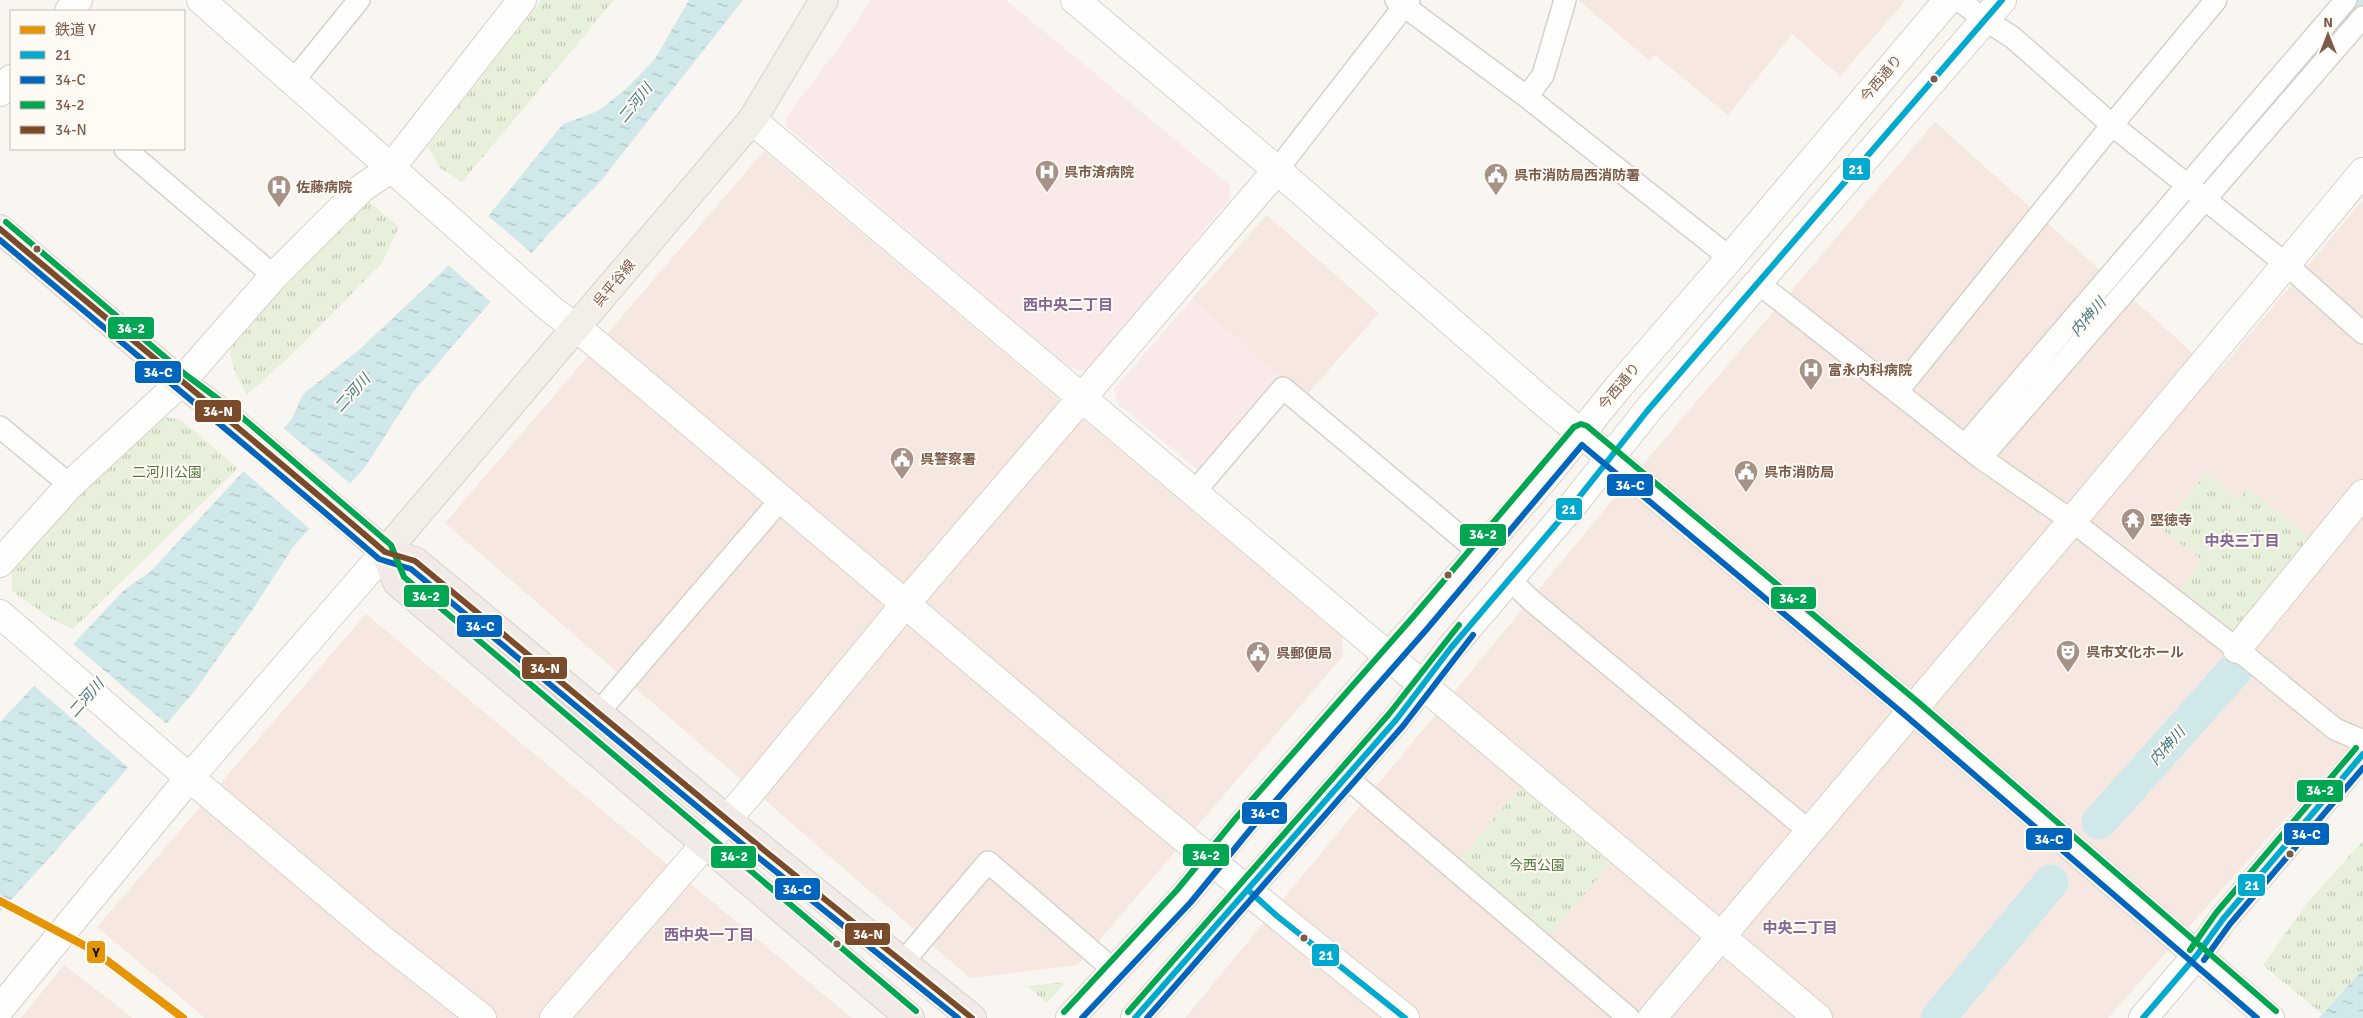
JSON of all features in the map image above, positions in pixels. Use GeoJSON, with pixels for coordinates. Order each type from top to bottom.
{"type":"FeatureCollection","features":[{"type":"Feature","properties":{"kind":"highway"},"geometry":{"type":"LineString","coordinates":[[0,230],[180,382],[230,420],[385,552],[415,561],[765,851],[972,1018]]}},
{"type":"Feature","properties":{"kind":"highway"},"geometry":{"type":"LineString","coordinates":[[385,552],[397,582],[910,1018]]}},
{"type":"Feature","properties":{"kind":"main road","name":"呉平谷線"},"geometry":{"type":"LineString","coordinates":[[385,552],[752,120],[824,0]]}},
{"type":"Feature","properties":{"kind":"street"},"geometry":{"type":"LineString","coordinates":[[69,10],[78,0]]}},
{"type":"Feature","properties":{"kind":"street"},"geometry":{"type":"LineString","coordinates":[[201,0],[294,80],[390,169],[553,311],[576,327],[782,498],[1178,834],[1405,1018]]}},
{"type":"Feature","properties":{"kind":"street"},"geometry":{"type":"LineString","coordinates":[[294,80],[360,0]]}},
{"type":"Feature","properties":{"kind":"street"},"geometry":{"type":"LineString","coordinates":[[0,563],[70,485],[180,382],[274,276],[362,188],[390,169],[522,0]]}},
{"type":"Feature","properties":{"kind":"street"},"geometry":{"type":"LineString","coordinates":[[1074,0],[1277,170],[1581,433],[1912,709],[2270,1018]]}},
{"type":"Feature","properties":{"kind":"street"},"geometry":{"type":"LineString","coordinates":[[1527,97],[1543,75],[1565,0]]}},
{"type":"Feature","properties":{"kind":"street","name":"今西通り"},"geometry":{"type":"LineString","coordinates":[[1070,1018],[1184,896],[1480,553],[1948,0]]}},
{"type":"Feature","properties":{"kind":"street"},"geometry":{"type":"LineString","coordinates":[[1960,0],[1985,20],[2012,37],[2112,125],[2286,264],[2363,333]]}},
{"type":"Feature","properties":{"kind":"street"},"geometry":{"type":"LineString","coordinates":[[1135,1018],[1396,720],[1423,684],[1648,410],[2002,0]]}},
{"type":"Feature","properties":{"kind":"street"},"geometry":{"type":"LineString","coordinates":[[1897,392],[2112,125],[2216,0]]}},
{"type":"Feature","properties":{"kind":"street"},"geometry":{"type":"LineString","coordinates":[[2197,192],[2346,0]]}},
{"type":"Feature","properties":{"kind":"street"},"geometry":{"type":"LineString","coordinates":[[554,1018],[726,817],[754,788],[906,603],[1277,170],[1403,2],[1527,97],[1730,258]]}},
{"type":"Feature","properties":{"kind":"street"},"geometry":{"type":"LineString","coordinates":[[1973,452],[2197,192],[2363,18]]}},
{"type":"Feature","properties":{"kind":"street"},"geometry":{"type":"LineString","coordinates":[[0,92],[10,80]]}},
{"type":"Feature","properties":{"kind":"street"},"geometry":{"type":"LineString","coordinates":[[752,120],[1196,490],[1390,657],[1818,1018]]}},
{"type":"Feature","properties":{"kind":"street"},"geometry":{"type":"LineString","coordinates":[[126,150],[274,276]]}},
{"type":"Feature","properties":{"kind":"street"},"geometry":{"type":"LineString","coordinates":[[1652,1018],[2072,521],[2363,172]]}},
{"type":"Feature","properties":{"kind":"street"},"geometry":{"type":"LineString","coordinates":[[1758,283],[1973,452],[2072,521],[2237,649],[2335,729],[2363,741]]}},
{"type":"Feature","properties":{"kind":"street"},"geometry":{"type":"LineString","coordinates":[[1196,490],[1283,388],[1480,553]]}},
{"type":"Feature","properties":{"kind":"street"},"geometry":{"type":"LineString","coordinates":[[0,427],[70,485]]}},
{"type":"Feature","properties":{"kind":"street"},"geometry":{"type":"LineString","coordinates":[[2237,649],[2363,494]]}},
{"type":"Feature","properties":{"kind":"street"},"geometry":{"type":"LineString","coordinates":[[598,713],[782,498]]}},
{"type":"Feature","properties":{"kind":"street"},"geometry":{"type":"LineString","coordinates":[[0,1009],[180,769],[385,552]]}},
{"type":"Feature","properties":{"kind":"street"},"geometry":{"type":"LineString","coordinates":[[1510,579],[1532,601],[1809,831]]}},
{"type":"Feature","properties":{"kind":"street"},"geometry":{"type":"LineString","coordinates":[[0,614],[379,937],[482,1018]]}},
{"type":"Feature","properties":{"kind":"street"},"geometry":{"type":"LineString","coordinates":[[2143,1018],[2197,955],[2222,920],[2363,754]]}},
{"type":"Feature","properties":{"kind":"street"},"geometry":{"type":"LineString","coordinates":[[1346,777],[1629,1018]]}},
{"type":"Feature","properties":{"kind":"street"},"geometry":{"type":"LineString","coordinates":[[904,962],[988,862],[1115,971]]}},
{"type":"Feature","properties":{"kind":"shaded area","name":"呉市済病院"},"geometry":{"type":"Polygon","coordinates":[[[870,0],[1006,0],[1230,185],[1229,200],[1087,372],[1066,366],[786,126],[787,116],[857,23],[870,0]]]}},
{"type":"Feature","properties":{"kind":"shaded area"},"geometry":{"type":"Polygon","coordinates":[[[1578,0],[1906,0],[1840,76],[1792,34],[1728,115],[1655,55],[1650,61],[1578,0]]]}},
{"type":"Feature","properties":{"kind":"shaded area"},"geometry":{"type":"Polygon","coordinates":[[[1935,122],[2216,374],[2363,200],[2363,731],[2108,1018],[1185,1018],[1610,503],[1935,122]]]}},
{"type":"Feature","properties":{"kind":"shaded area"},"geometry":{"type":"Polygon","coordinates":[[[764,151],[1342,637],[1343,656],[1078,965],[970,978],[445,523],[764,151]]]}},
{"type":"Feature","properties":{"kind":"shaded area"},"geometry":{"type":"Polygon","coordinates":[[[1267,215],[1379,313],[1304,398],[1192,299],[1267,215]]]}},
{"type":"Feature","properties":{"kind":"shaded area"},"geometry":{"type":"Polygon","coordinates":[[[1192,299],[1281,377],[1202,473],[1119,405],[1114,389],[1192,299]]]}},
{"type":"Feature","properties":{"kind":"shaded area"},"geometry":{"type":"Polygon","coordinates":[[[366,614],[852,1018],[205,1018],[97,927],[366,614]]]}},
{"type":"Feature","properties":{"kind":"shaded area"},"geometry":{"type":"Polygon","coordinates":[[[64,965],[133,1018],[21,1018],[64,965]]]}},
{"type":"Feature","properties":{"kind":"green space"},"geometry":{"type":"Polygon","coordinates":[[[541,0],[614,0],[462,182],[440,168],[428,146],[541,0]]]}},
{"type":"Feature","properties":{"kind":"green space"},"geometry":{"type":"Polygon","coordinates":[[[367,200],[399,227],[382,263],[290,356],[247,395],[231,359],[233,336],[367,200]]]}},
{"type":"Feature","properties":{"kind":"green space","name":"二河川公園"},"geometry":{"type":"Polygon","coordinates":[[[157,415],[181,420],[238,468],[73,629],[50,618],[12,591],[12,566],[75,498],[157,415]]]}},
{"type":"Feature","properties":{"kind":"green space"},"geometry":{"type":"Polygon","coordinates":[[[2207,473],[2238,500],[2248,488],[2315,542],[2240,634],[2180,589],[2202,560],[2160,528],[2207,473]]]}},
{"type":"Feature","properties":{"kind":"green space","name":"今西公園"},"geometry":{"type":"Polygon","coordinates":[[[1521,786],[1610,864],[1547,938],[1458,862],[1521,786]]]}},
{"type":"Feature","properties":{"kind":"green space"},"geometry":{"type":"Polygon","coordinates":[[[2363,841],[2363,969],[2322,1014],[2263,965],[2307,903],[2363,841]]]}},
{"type":"Feature","properties":{"kind":"green space"},"geometry":{"type":"Polygon","coordinates":[[[1066,982],[1047,1003],[1027,986],[1066,982]]]}},
{"type":"Feature","properties":{"kind":"water","name":"二河川"},"geometry":{"type":"Polygon","coordinates":[[[689,0],[743,0],[600,182],[552,230],[414,391],[365,467],[293,547],[253,609],[193,693],[0,912],[0,722],[124,590],[150,572],[292,419],[303,394],[359,350],[446,268],[563,124],[598,111],[625,90],[655,59],[689,0]]]}},
{"type":"Feature","properties":{"kind":"water"},"geometry":{"type":"Polygon","coordinates":[[[2363,969],[2363,1018],[2319,1018],[2363,969]]]}},
{"type":"Feature","properties":{"kind":"pier"},"geometry":{"type":"Polygon","coordinates":[[[487,215],[534,255],[492,303],[447,264],[487,215]]]}},
{"type":"Feature","properties":{"kind":"pier"},"geometry":{"type":"Polygon","coordinates":[[[282,427],[352,485],[311,530],[242,470],[282,427]]]}},
{"type":"Feature","properties":{"kind":"pier"},"geometry":{"type":"Polygon","coordinates":[[[71,642],[168,725],[130,769],[32,684],[71,642]]]}},
{"type":"Feature","properties":{"kind":"waterway","name":"内神川"},"geometry":{"type":"LineString","coordinates":[[2212,175],[2363,0]]}},
{"type":"Feature","properties":{"kind":"waterway","name":"内神川"},"geometry":{"type":"LineString","coordinates":[[2016,402],[2099,305]]}},
{"type":"Feature","properties":{"kind":"waterway","name":"内神川"},"geometry":{"type":"LineString","coordinates":[[2099,822],[2235,670]]}},
{"type":"Feature","properties":{"kind":"waterway","name":"内神川"},"geometry":{"type":"LineString","coordinates":[[1938,1018],[2051,882]]}},
{"type":"Feature","properties":{"kind":"rail line","name":"Y"},"geometry":{"type":"LineString","coordinates":[[0,901],[93,950],[183,1018]]}},
{"type":"Feature","properties":{"kind":"transit line","name":"21"},"geometry":{"type":"LineString","coordinates":[[1135,1018],[1396,720],[1450,649],[1576,501],[1648,410],[2002,0]]}},
{"type":"Feature","properties":{"kind":"transit line","name":"34-2"},"geometry":{"type":"LineString","coordinates":[[6,222],[186,375],[237,413],[391,545],[404,577],[916,1011]]}},
{"type":"Feature","properties":{"kind":"transit line","name":"34-N"},"geometry":{"type":"LineString","coordinates":[[0,229],[385,552],[415,561],[765,851],[972,1018]]}},
{"type":"Feature","properties":{"kind":"transit line","name":"34-C"},"geometry":{"type":"LineString","coordinates":[[0,240],[379,559],[411,569],[759,858],[958,1018]]}},
{"type":"Feature","properties":{"kind":"transit line","name":"34-2"},"geometry":{"type":"LineString","coordinates":[[1064,1012],[1177,890],[1236,818],[1413,617],[1574,427],[1581,424],[1587,426],[1918,702],[2276,1011]]}},
{"type":"Feature","properties":{"kind":"transit line","name":"34-C"},"geometry":{"type":"LineString","coordinates":[[1082,1018],[1191,902],[1250,830],[1427,629],[1582,445],[1906,716],[2257,1018]]}},
{"type":"Feature","properties":{"kind":"transit line","name":"34-2"},"geometry":{"type":"LineString","coordinates":[[1128,1012],[1389,714],[1459,625]]}},
{"type":"Feature","properties":{"kind":"transit line","name":"34-C"},"geometry":{"type":"LineString","coordinates":[[1147,1018],[1403,726],[1473,635]]}},
{"type":"Feature","properties":{"kind":"transit line","name":"34-2"},"geometry":{"type":"LineString","coordinates":[[2190,950],[2216,913],[2356,748]]}},
{"type":"Feature","properties":{"kind":"transit line","name":"21"},"geometry":{"type":"LineString","coordinates":[[2143,1018],[2197,955],[2223,919],[2363,754]]}},
{"type":"Feature","properties":{"kind":"transit line","name":"34-C"},"geometry":{"type":"LineString","coordinates":[[2204,960],[2230,924],[2363,768]]}},
{"type":"Feature","properties":{"kind":"transit line","name":"21"},"geometry":{"type":"LineString","coordinates":[[1248,890],[1277,916],[1405,1018]]}},
{"type":"Feature","properties":{"kind":"place","name":"呉市済病院"},"geometry":{"type":"Point","coordinates":[1047,193]}},
{"type":"Feature","properties":{"kind":"place","name":"呉市消防局西消防署"},"geometry":{"type":"Point","coordinates":[1496,196]}},
{"type":"Feature","properties":{"kind":"place","name":"佐藤病院"},"geometry":{"type":"Point","coordinates":[279,208]}},
{"type":"Feature","properties":{"kind":"place","name":"富永内科病院"},"geometry":{"type":"Point","coordinates":[1811,391]}},
{"type":"Feature","properties":{"kind":"place","name":"呉警察署"},"geometry":{"type":"Point","coordinates":[902,480]}},
{"type":"Feature","properties":{"kind":"place","name":"呉市消防局"},"geometry":{"type":"Point","coordinates":[1746,493]}},
{"type":"Feature","properties":{"kind":"place","name":"堅徳寺"},"geometry":{"type":"Point","coordinates":[2133,541]}},
{"type":"Feature","properties":{"kind":"place","name":"呉市文化ホール"},"geometry":{"type":"Point","coordinates":[2068,673]}},
{"type":"Feature","properties":{"kind":"place","name":"呉郵便局"},"geometry":{"type":"Point","coordinates":[1258,674]}},
{"type":"Feature","properties":{"kind":"district","name":"西中央二丁目"},"geometry":{"type":"Point","coordinates":[1068,305]}},
{"type":"Feature","properties":{"kind":"district","name":"中央三丁目"},"geometry":{"type":"Point","coordinates":[2242,541]}},
{"type":"Feature","properties":{"kind":"district","name":"中央二丁目"},"geometry":{"type":"Point","coordinates":[1800,928]}},
{"type":"Feature","properties":{"kind":"district","name":"西中央一丁目"},"geometry":{"type":"Point","coordinates":[709,935]}}]}
